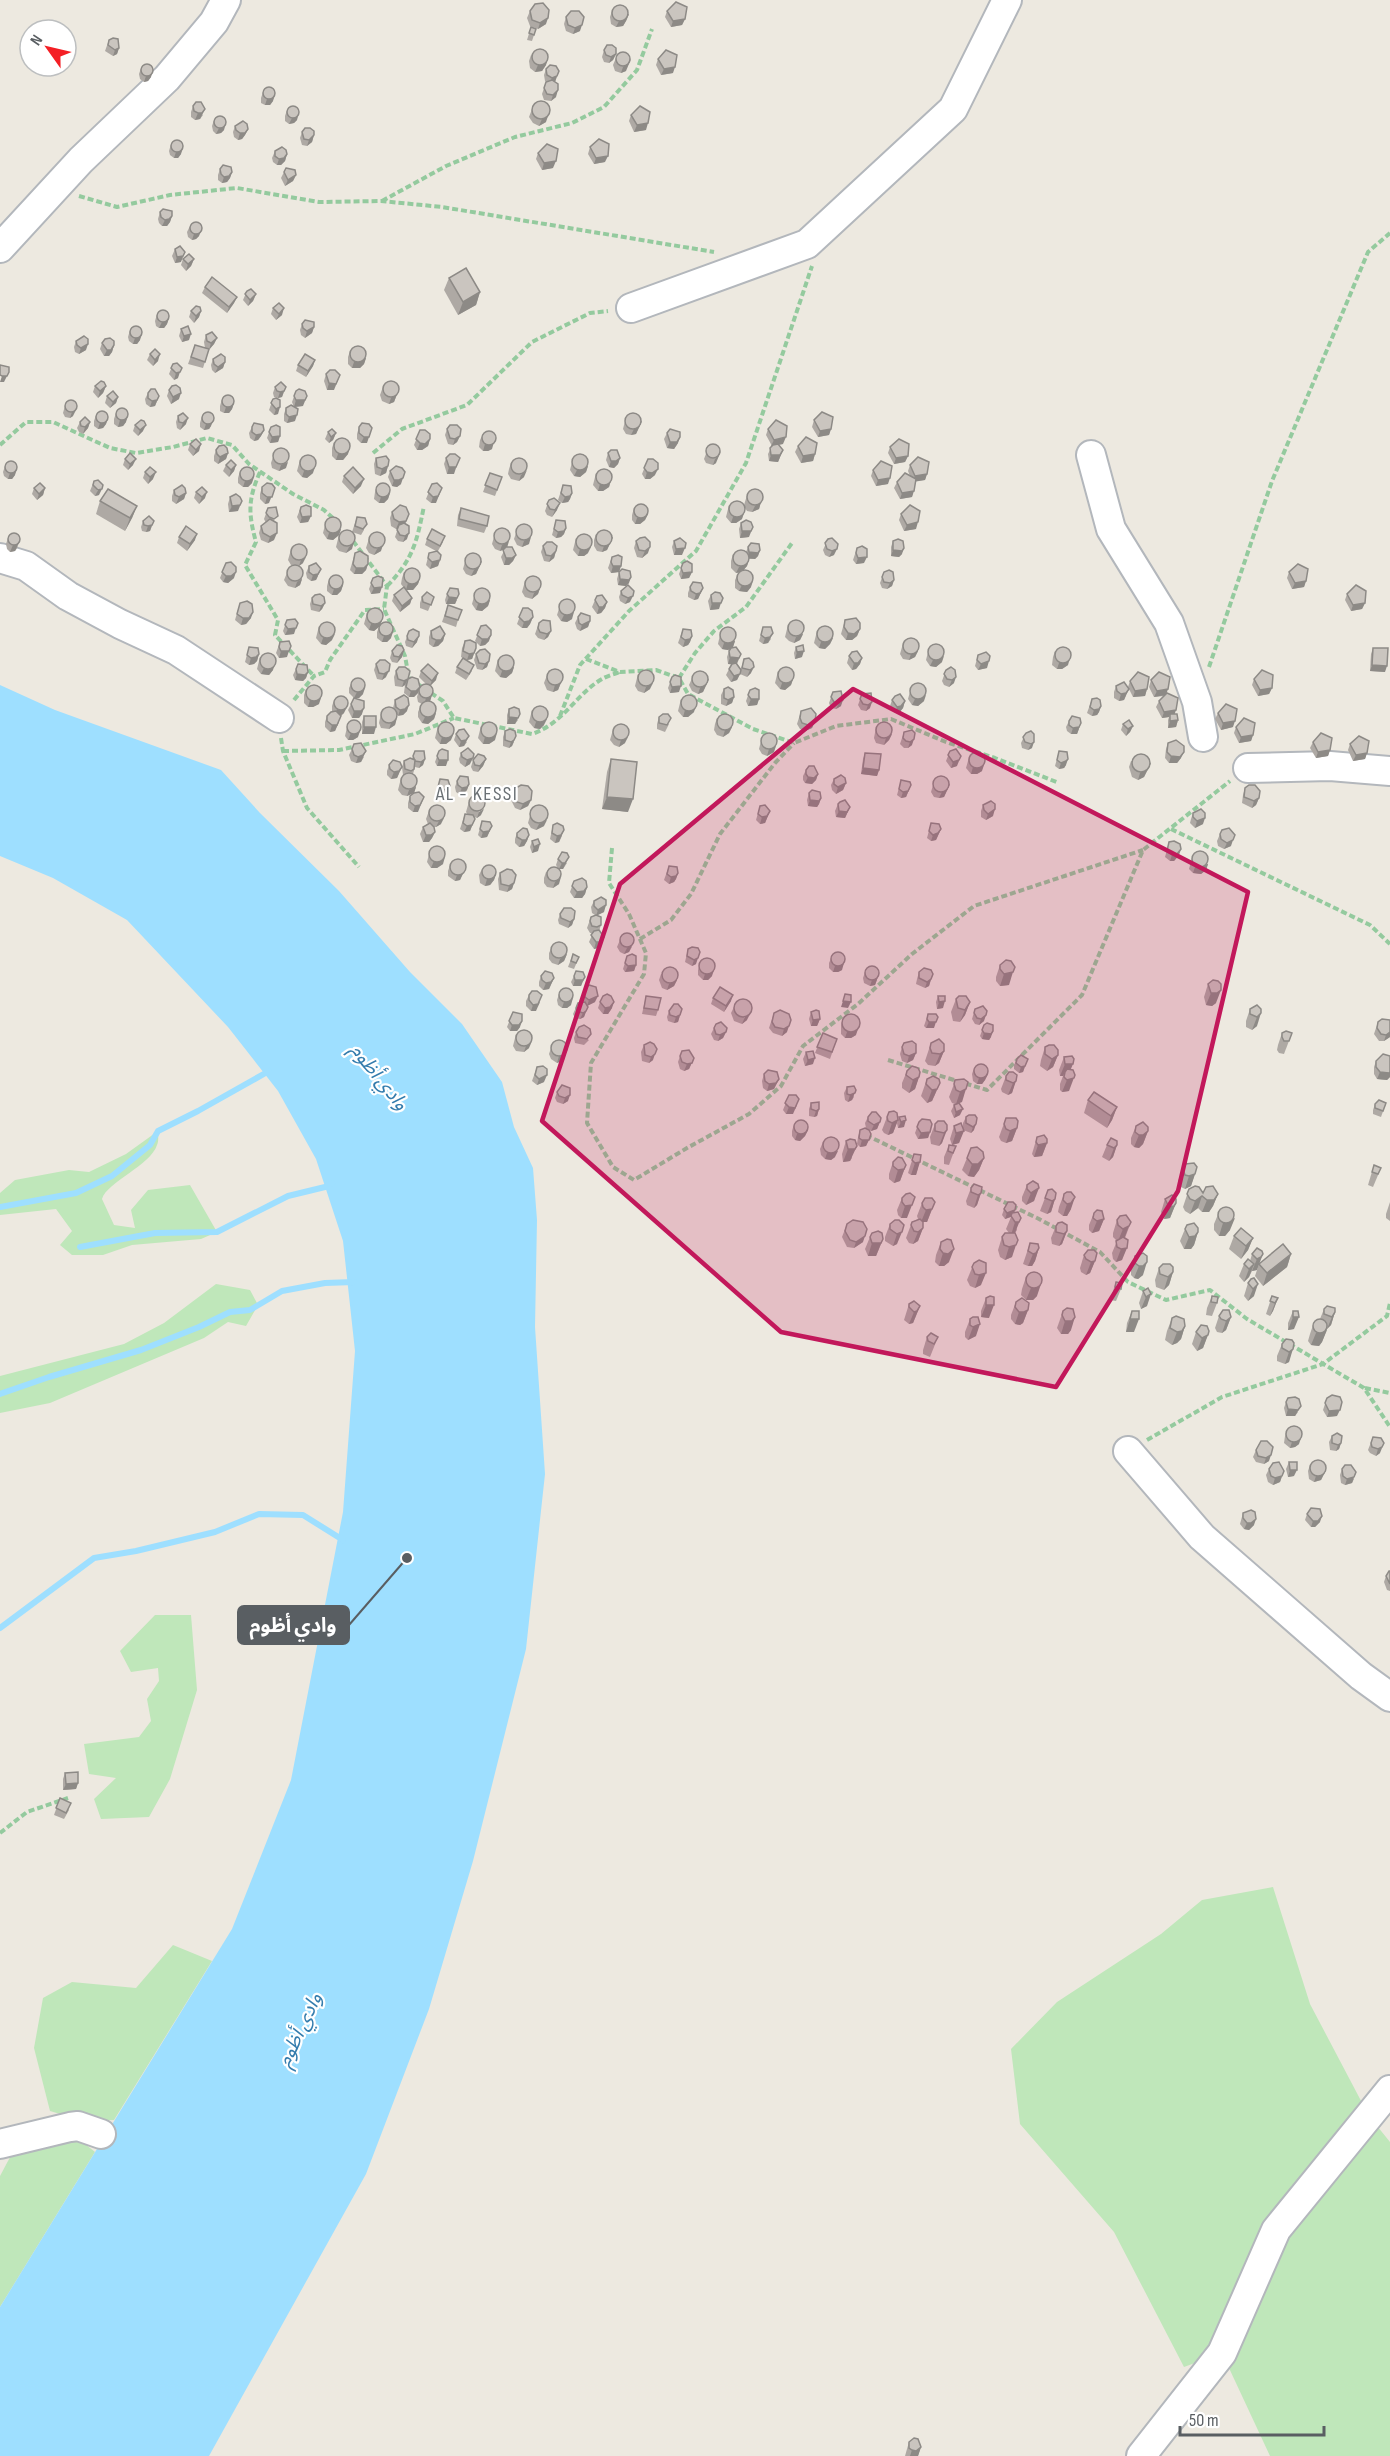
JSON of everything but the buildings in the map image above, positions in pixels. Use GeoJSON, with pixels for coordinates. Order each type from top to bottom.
{"type":"FeatureCollection","features":[{"type":"Feature","properties":{"kind":"street"},"geometry":{"type":"LineString","coordinates":[[0,248],[81,160],[167,78],[214,22],[226,0]]}},
{"type":"Feature","properties":{"kind":"street"},"geometry":{"type":"LineString","coordinates":[[631,308],[807,244],[953,109],[1007,0]]}},
{"type":"Feature","properties":{"kind":"street"},"geometry":{"type":"LineString","coordinates":[[1091,455],[1111,529],[1169,623],[1197,702],[1203,736]]}},
{"type":"Feature","properties":{"kind":"street"},"geometry":{"type":"LineString","coordinates":[[0,558],[26,566],[68,596],[176,650],[279,718]]}},
{"type":"Feature","properties":{"kind":"street"},"geometry":{"type":"LineString","coordinates":[[1248,768],[1330,766],[1390,771]]}},
{"type":"Feature","properties":{"kind":"street"},"geometry":{"type":"LineString","coordinates":[[1128,1451],[1202,1537],[1361,1676],[1390,1697]]}},
{"type":"Feature","properties":{"kind":"street"},"geometry":{"type":"LineString","coordinates":[[1141,2456],[1222,2353],[1276,2230],[1390,2090]]}},
{"type":"Feature","properties":{"kind":"street"},"geometry":{"type":"LineString","coordinates":[[0,2144],[78,2126],[101,2134]]}},
{"type":"Feature","properties":{"kind":"path"},"geometry":{"type":"LineString","coordinates":[[381,201],[446,165],[515,137],[572,123],[604,107],[637,70],[652,29]]}},
{"type":"Feature","properties":{"kind":"path"},"geometry":{"type":"LineString","coordinates":[[46,197],[78,196],[117,207],[170,195],[237,188],[319,202],[381,201],[442,207],[717,252]]}},
{"type":"Feature","properties":{"kind":"path"},"geometry":{"type":"LineString","coordinates":[[1208,669],[1272,481],[1368,252],[1390,233]]}},
{"type":"Feature","properties":{"kind":"path"},"geometry":{"type":"LineString","coordinates":[[558,719],[580,665],[629,610],[696,551],[746,464],[813,262]]}},
{"type":"Feature","properties":{"kind":"path"},"geometry":{"type":"LineString","coordinates":[[373,453],[402,429],[467,405],[532,342],[590,313],[631,308]]}},
{"type":"Feature","properties":{"kind":"path"},"geometry":{"type":"LineString","coordinates":[[0,445],[26,422],[53,422],[110,448],[136,453],[207,438],[232,445],[249,464],[293,494],[324,510],[339,524]]}},
{"type":"Feature","properties":{"kind":"path"},"geometry":{"type":"LineString","coordinates":[[261,472],[253,488],[249,517],[256,542],[245,565],[278,620],[274,635],[314,676]]}},
{"type":"Feature","properties":{"kind":"path"},"geometry":{"type":"LineString","coordinates":[[424,506],[415,548],[398,575],[387,586],[384,609],[405,656],[409,678],[443,701],[454,718]]}},
{"type":"Feature","properties":{"kind":"path"},"geometry":{"type":"LineString","coordinates":[[351,539],[387,586]]}},
{"type":"Feature","properties":{"kind":"path"},"geometry":{"type":"LineString","coordinates":[[679,678],[694,653],[714,632],[746,607],[792,543]]}},
{"type":"Feature","properties":{"kind":"path"},"geometry":{"type":"LineString","coordinates":[[359,867],[307,808],[283,752],[279,718],[314,676],[325,672],[330,660],[365,610],[384,609]]}},
{"type":"Feature","properties":{"kind":"path"},"geometry":{"type":"LineString","coordinates":[[586,659],[620,672]]}},
{"type":"Feature","properties":{"kind":"path"},"geometry":{"type":"LineString","coordinates":[[283,752],[339,750],[415,734],[454,718],[532,734],[545,730],[602,679],[620,672],[656,670],[679,678],[688,694],[753,729],[794,743]]}},
{"type":"Feature","properties":{"kind":"path"},"geometry":{"type":"LineString","coordinates":[[640,939],[671,920],[691,894],[720,834],[775,763],[794,743],[836,726],[891,719],[946,742],[1059,783]]}},
{"type":"Feature","properties":{"kind":"path"},"geometry":{"type":"LineString","coordinates":[[612,848],[609,883],[629,914],[646,953],[644,974],[591,1063],[587,1122],[613,1167],[634,1180],[749,1114],[781,1086],[803,1046],[858,1004],[912,954],[974,906],[992,902],[1143,850],[1248,768]]}},
{"type":"Feature","properties":{"kind":"path"},"geometry":{"type":"LineString","coordinates":[[1170,829],[1370,925],[1390,944]]}},
{"type":"Feature","properties":{"kind":"path"},"geometry":{"type":"LineString","coordinates":[[888,1060],[987,1090],[1082,995],[1143,850]]}},
{"type":"Feature","properties":{"kind":"path"},"geometry":{"type":"LineString","coordinates":[[865,1135],[1050,1224],[1100,1252],[1128,1282],[1166,1300],[1210,1290],[1247,1319],[1364,1388],[1390,1393]]}},
{"type":"Feature","properties":{"kind":"path"},"geometry":{"type":"LineString","coordinates":[[1128,1451],[1222,1397],[1323,1364],[1388,1317],[1390,1303]]}},
{"type":"Feature","properties":{"kind":"path"},"geometry":{"type":"LineString","coordinates":[[1364,1388],[1390,1427]]}},
{"type":"Feature","properties":{"kind":"path"},"geometry":{"type":"LineString","coordinates":[[0,1833],[27,1812],[69,1798]]}},
{"type":"Feature","properties":{"kind":"highlighted area"},"geometry":{"type":"Polygon","coordinates":[[[853,689],[1248,892],[1178,1191],[1056,1387],[781,1332],[542,1121],[620,884],[853,689]]]}},
{"type":"Feature","properties":{"kind":"green space"},"geometry":{"type":"Polygon","coordinates":[[[158,1131],[158,1143],[153,1152],[112,1186],[102,1199],[114,1225],[135,1228],[131,1210],[148,1190],[190,1185],[217,1232],[201,1239],[132,1245],[103,1255],[72,1255],[60,1245],[72,1231],[56,1209],[0,1215],[0,1193],[15,1180],[69,1170],[89,1172],[126,1154],[158,1131]]]}},
{"type":"Feature","properties":{"kind":"green space"},"geometry":{"type":"Polygon","coordinates":[[[216,1284],[250,1290],[258,1305],[246,1326],[228,1322],[204,1338],[50,1403],[0,1413],[0,1376],[124,1344],[164,1323],[216,1284]]]}},
{"type":"Feature","properties":{"kind":"green space"},"geometry":{"type":"Polygon","coordinates":[[[155,1615],[191,1615],[197,1690],[170,1779],[149,1817],[101,1819],[94,1799],[116,1778],[89,1774],[84,1744],[139,1737],[151,1721],[147,1699],[159,1681],[158,1668],[131,1672],[120,1651],[155,1615]]]}},
{"type":"Feature","properties":{"kind":"green space"},"geometry":{"type":"Polygon","coordinates":[[[1273,1887],[1310,2004],[1369,2116],[1390,2142],[1390,2456],[1270,2456],[1222,2353],[1184,2367],[1114,2232],[1020,2124],[1011,2049],[1057,2002],[1161,1934],[1202,1900],[1273,1887]]]}},
{"type":"Feature","properties":{"kind":"green space"},"geometry":{"type":"Polygon","coordinates":[[[173,1945],[212,1961],[114,2120],[84,2121],[50,2111],[34,2048],[43,1998],[72,1982],[136,1988],[173,1945]]]}},
{"type":"Feature","properties":{"kind":"green space"},"geometry":{"type":"Polygon","coordinates":[[[70,2132],[95,2152],[0,2307],[0,2176],[16,2146],[70,2132]]]}},
{"type":"Feature","properties":{"kind":"water"},"geometry":{"type":"Polygon","coordinates":[[[0,685],[55,710],[221,770],[260,813],[339,891],[410,972],[462,1024],[502,1082],[514,1127],[533,1168],[537,1220],[535,1327],[545,1474],[526,1649],[473,1861],[429,2009],[366,2174],[209,2456],[0,2456],[0,2307],[232,1929],[291,1780],[343,1512],[355,1351],[343,1241],[316,1159],[278,1091],[228,1027],[127,920],[53,878],[0,856],[0,685]]]}},
{"type":"Feature","properties":{"kind":"waterway"},"geometry":{"type":"LineString","coordinates":[[0,1207],[76,1193],[112,1176],[150,1145],[158,1131],[269,1071]]}},
{"type":"Feature","properties":{"kind":"waterway"},"geometry":{"type":"LineString","coordinates":[[80,1247],[155,1233],[217,1232],[288,1196],[325,1187],[332,1183]]}},
{"type":"Feature","properties":{"kind":"waterway"},"geometry":{"type":"LineString","coordinates":[[0,1394],[141,1350],[230,1312],[250,1310],[282,1291],[325,1283],[354,1282]]}},
{"type":"Feature","properties":{"kind":"waterway"},"geometry":{"type":"LineString","coordinates":[[0,1628],[94,1558],[136,1551],[215,1532],[259,1514],[303,1515],[343,1540]]}},
{"type":"Feature","properties":{"kind":"place","name":"وادي أظوم"},"geometry":{"type":"Point","coordinates":[407,1558]}},
{"type":"Feature","properties":{"kind":"district","name":"AL - KESSI"},"geometry":{"type":"Point","coordinates":[477,794]}}]}
